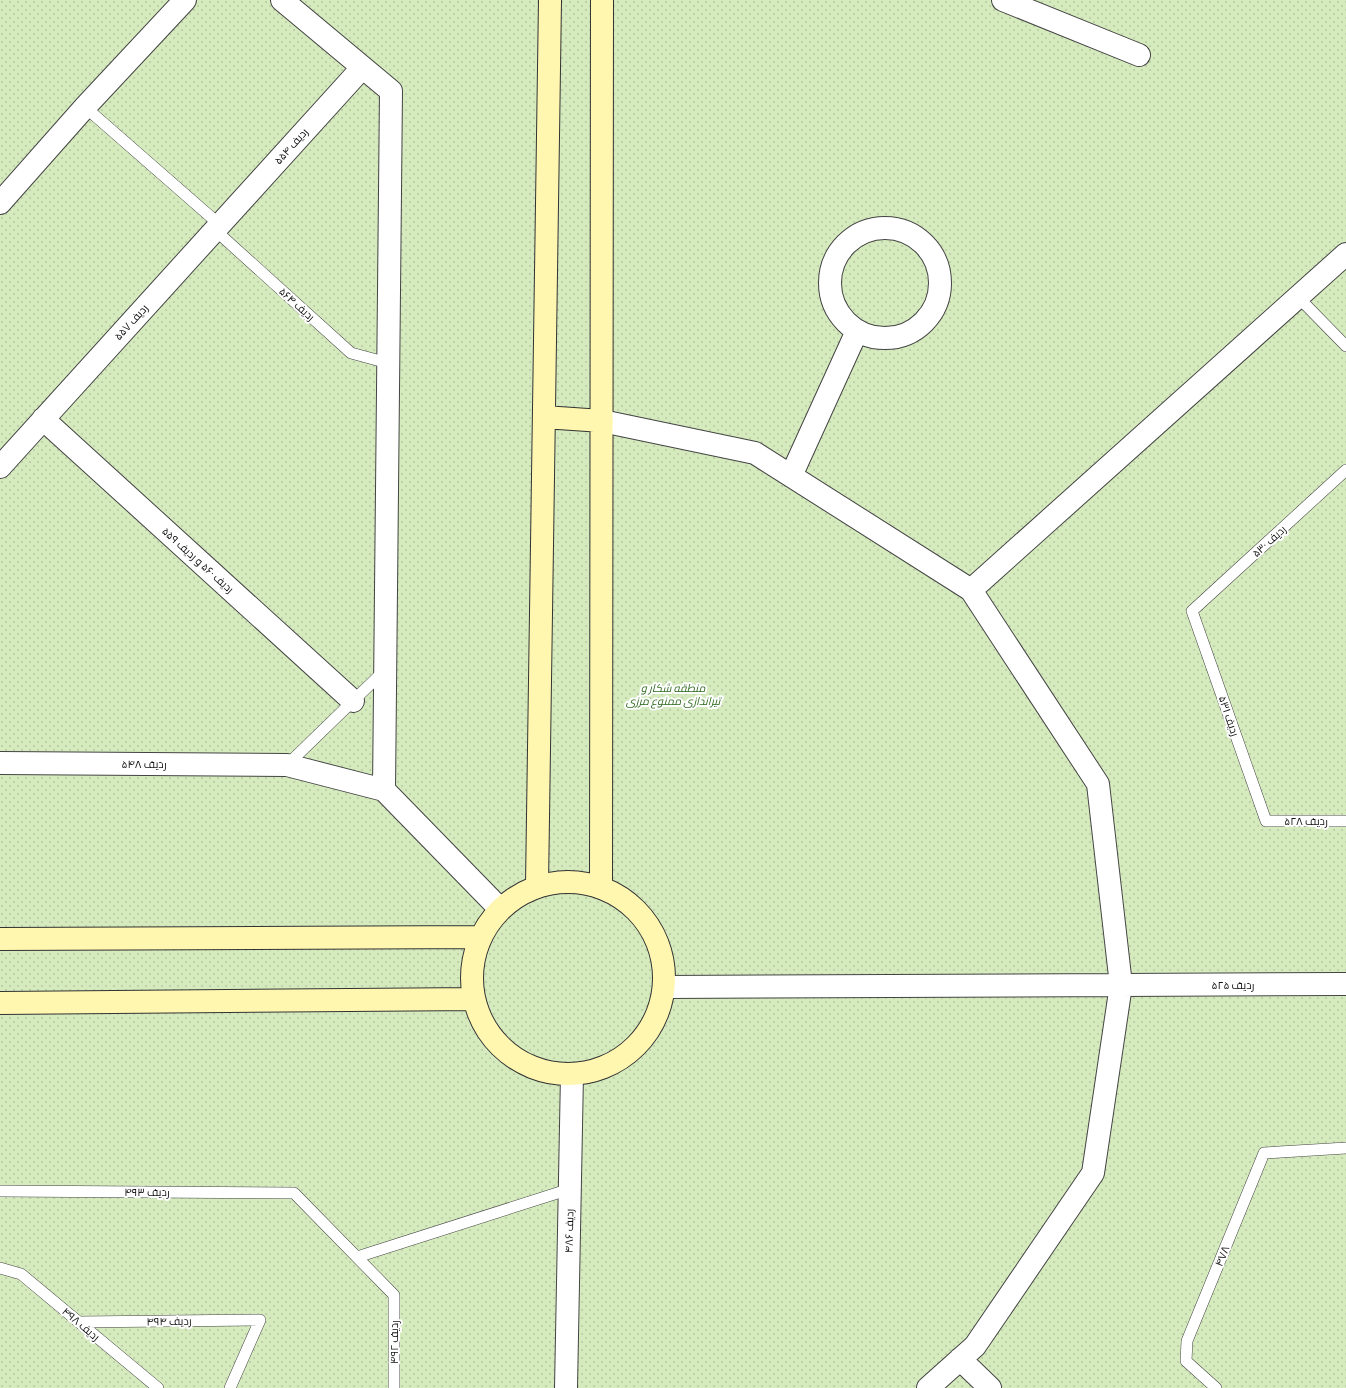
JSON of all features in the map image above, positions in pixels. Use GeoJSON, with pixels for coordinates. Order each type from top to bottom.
{"type":"FeatureCollection","features":[{"type":"Feature","properties":{"kind":"street"},"geometry":{"type":"LineString","coordinates":[[0,203],[85,107],[184,0]]}},
{"type":"Feature","properties":{"kind":"street"},"geometry":{"type":"LineString","coordinates":[[282,0],[391,91],[384,790],[500,910]]}},
{"type":"Feature","properties":{"kind":"street"},"geometry":{"type":"LineString","coordinates":[[537,886],[550,0]]}},
{"type":"Feature","properties":{"kind":"street"},"geometry":{"type":"LineString","coordinates":[[601,887],[602,0]]}},
{"type":"Feature","properties":{"kind":"street"},"geometry":{"type":"LineString","coordinates":[[1003,0],[1139,56]]}},
{"type":"Feature","properties":{"kind":"street","name":"ردیف ۵۵۴"},"geometry":{"type":"LineString","coordinates":[[217,227],[362,68]]}},
{"type":"Feature","properties":{"kind":"street","name":"ردیف ۵۵۷"},"geometry":{"type":"LineString","coordinates":[[0,467],[217,227]]}},
{"type":"Feature","properties":{"kind":"street"},"geometry":{"type":"LineString","coordinates":[[889,227],[906,232],[922,241],[933,255],[939,272],[940,290],[935,307],[924,322],[910,333],[893,338],[875,338],[857,331],[843,320],[834,304],[829,285],[832,267],[840,250],[853,237],[870,229],[889,227]]}},
{"type":"Feature","properties":{"kind":"street"},"geometry":{"type":"LineString","coordinates":[[970,590],[1346,254]]}},
{"type":"Feature","properties":{"kind":"street"},"geometry":{"type":"LineString","coordinates":[[791,476],[857,331]]}},
{"type":"Feature","properties":{"kind":"street"},"geometry":{"type":"LineString","coordinates":[[544,417],[602,421],[755,453],[970,590],[1098,784],[1121,985],[1093,1173],[975,1346],[928,1388]]}},
{"type":"Feature","properties":{"kind":"street","name":"ردیف ۵۶۰ و ردیف ۵۵۹"},"geometry":{"type":"LineString","coordinates":[[43,419],[353,701]]}},
{"type":"Feature","properties":{"kind":"street","name":"ردیف ۵۴۸"},"geometry":{"type":"LineString","coordinates":[[0,763],[287,765],[384,790]]}},
{"type":"Feature","properties":{"kind":"street"},"geometry":{"type":"LineString","coordinates":[[569,881],[601,887],[629,902],[650,926],[662,956],[665,987],[656,1018],[639,1044],[614,1064],[584,1074],[553,1074],[522,1064],[497,1045],[479,1018],[471,986],[474,954],[481,937],[487,924],[509,900],[537,886],[569,881]]}},
{"type":"Feature","properties":{"kind":"street"},"geometry":{"type":"LineString","coordinates":[[0,939],[481,937]]}},
{"type":"Feature","properties":{"kind":"street","name":"ردیف ۵۲۵"},"geometry":{"type":"LineString","coordinates":[[665,987],[1346,984]]}},
{"type":"Feature","properties":{"kind":"street"},"geometry":{"type":"LineString","coordinates":[[0,1003],[474,998]]}},
{"type":"Feature","properties":{"kind":"street","name":"ردیف ۴۸۶"},"geometry":{"type":"LineString","coordinates":[[566,1388],[572,1074]]}},
{"type":"Feature","properties":{"kind":"street"},"geometry":{"type":"LineString","coordinates":[[960,1359],[990,1388]]}},
{"type":"Feature","properties":{"kind":"lane","name":"ردیف ۵۶۴"},"geometry":{"type":"LineString","coordinates":[[85,107],[217,227],[351,353],[388,363]]}},
{"type":"Feature","properties":{"kind":"lane"},"geometry":{"type":"LineString","coordinates":[[1298,297],[1346,346]]}},
{"type":"Feature","properties":{"kind":"lane","name":"ردیف ۵۳۰"},"geometry":{"type":"LineString","coordinates":[[1192,611],[1346,470]]}},
{"type":"Feature","properties":{"kind":"lane","name":"ردیف ۵۳۱"},"geometry":{"type":"LineString","coordinates":[[1192,611],[1266,821]]}},
{"type":"Feature","properties":{"kind":"lane"},"geometry":{"type":"LineString","coordinates":[[287,765],[385,670]]}},
{"type":"Feature","properties":{"kind":"lane","name":"ردیف ۵۲۸"},"geometry":{"type":"LineString","coordinates":[[1266,821],[1346,821]]}},
{"type":"Feature","properties":{"kind":"lane","name":"۴۷۸"},"geometry":{"type":"LineString","coordinates":[[1216,1388],[1186,1361],[1187,1341],[1264,1152],[1346,1148]]}},
{"type":"Feature","properties":{"kind":"lane"},"geometry":{"type":"LineString","coordinates":[[356,1257],[570,1189]]}},
{"type":"Feature","properties":{"kind":"lane","name":"ردیف ۴۹۳"},"geometry":{"type":"LineString","coordinates":[[0,1191],[294,1193],[356,1257]]}},
{"type":"Feature","properties":{"kind":"lane","name":"ردیف ۴۹۲"},"geometry":{"type":"LineString","coordinates":[[356,1257],[394,1295],[394,1388]]}},
{"type":"Feature","properties":{"kind":"lane","name":"ردیف ۴۹۸"},"geometry":{"type":"LineString","coordinates":[[0,1268],[21,1274],[158,1388]]}},
{"type":"Feature","properties":{"kind":"lane","name":"ردیف ۴۹۴"},"geometry":{"type":"LineString","coordinates":[[79,1322],[260,1320],[230,1388]]}},
{"type":"Feature","properties":{"kind":"green space","name":"منطقه شکار و تیراندازی ممنوع مرزی"},"geometry":{"type":"Polygon","coordinates":[[[0,0],[1346,0],[1346,1388],[0,1388],[0,0]]]}}]}
